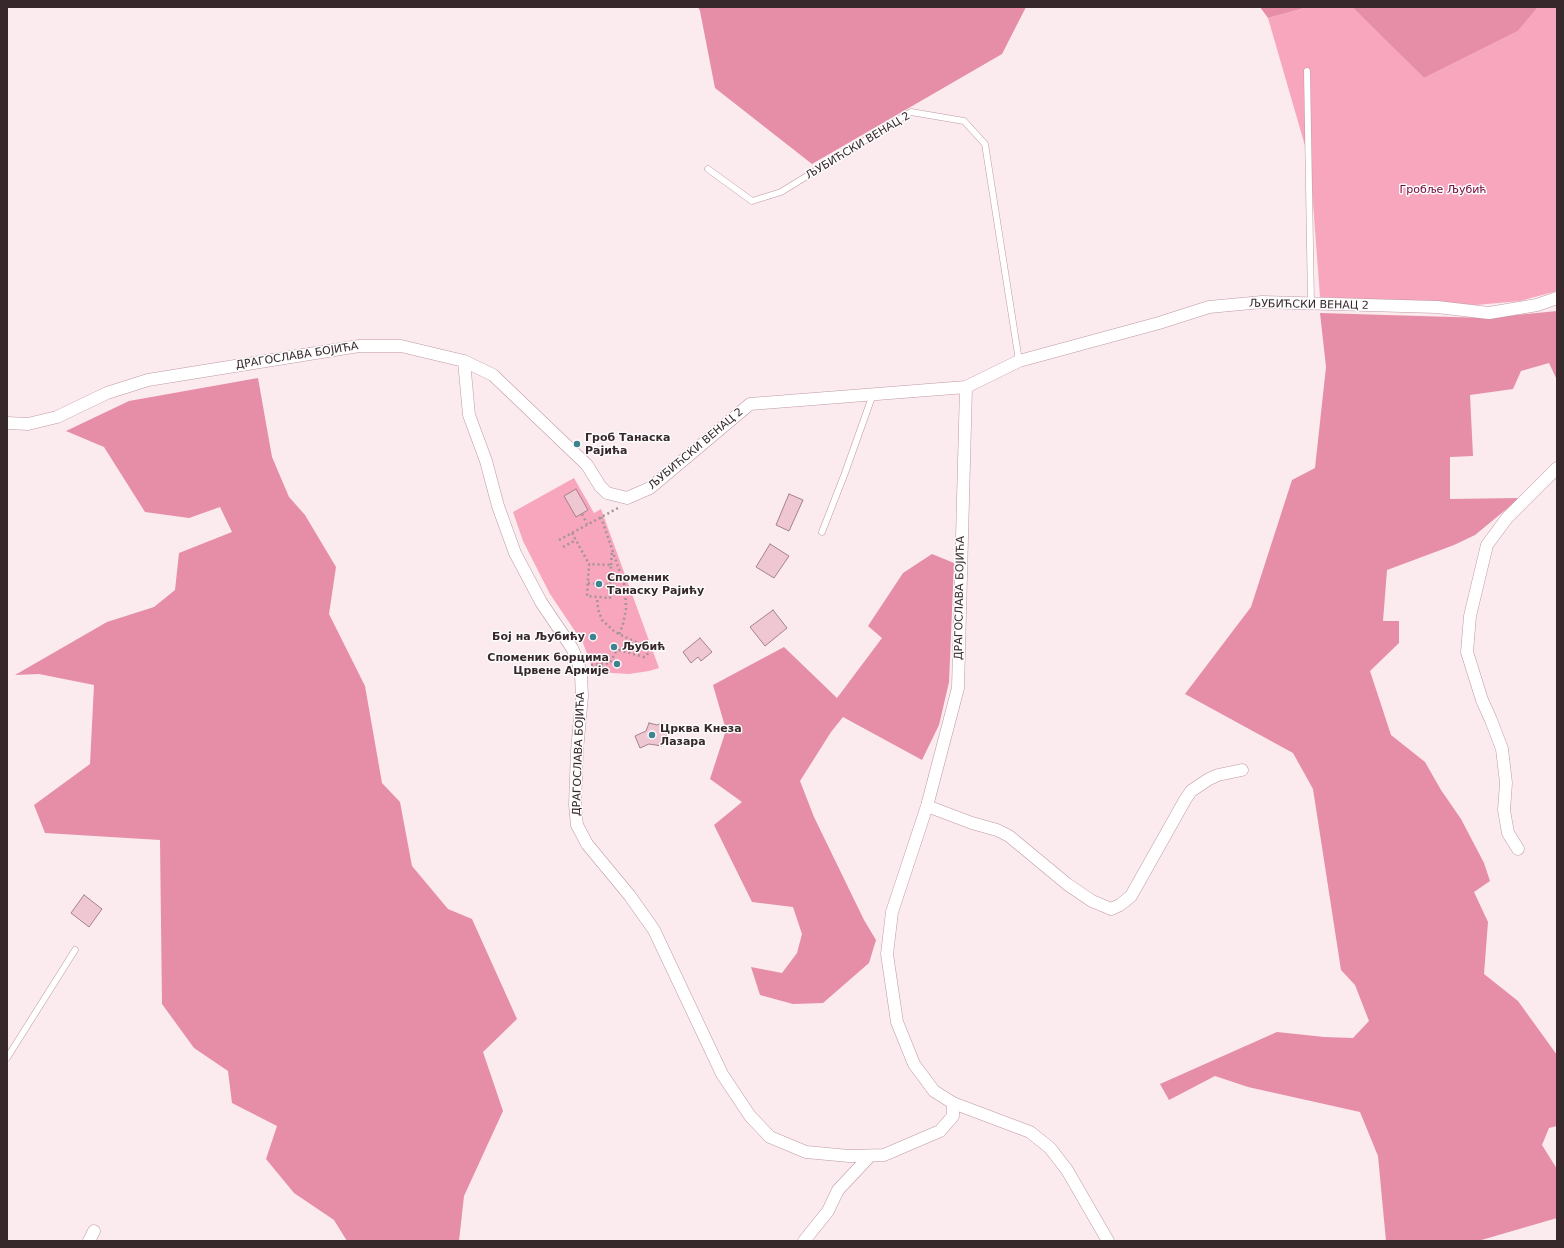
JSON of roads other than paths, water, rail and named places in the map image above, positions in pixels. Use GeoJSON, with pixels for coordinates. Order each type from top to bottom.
{"type":"FeatureCollection","features":[{"type":"Feature","properties":{"kind":"street","name":"ЉУБИЋСКИ ВЕНАЦ 2"},"geometry":{"type":"LineString","coordinates":[[464,361],[493,375],[587,465],[600,486],[607,493],[627,498],[650,488],[750,404],[966,387],[1019,361],[1159,323],[1209,307],[1262,302],[1437,307],[1489,313],[1537,306],[1557,298]]}},
{"type":"Feature","properties":{"kind":"street","name":"ДРАГОСЛАВА БОЈИЋА"},"geometry":{"type":"LineString","coordinates":[[7,423],[28,424],[57,417],[107,393],[148,380],[359,346],[401,346],[464,361],[469,415],[486,462],[498,506],[515,552],[541,602],[572,648],[580,667],[582,696],[575,805],[577,825],[587,844],[630,896],[654,930],[722,1074],[750,1116],[770,1137],[806,1152],[849,1156],[884,1155],[940,1131],[953,1116],[953,1103]]}},
{"type":"Feature","properties":{"kind":"street","name":"ДРАГОСЛАВА БОЈИЋА"},"geometry":{"type":"LineString","coordinates":[[966,387],[958,688],[927,806],[892,912],[886,954],[897,1022],[914,1064],[934,1091],[953,1103],[1030,1132],[1050,1148],[1067,1170],[1108,1241]]}},
{"type":"Feature","properties":{"kind":"street"},"geometry":{"type":"LineString","coordinates":[[1518,849],[1508,833],[1504,810],[1506,783],[1502,749],[1482,700],[1467,652],[1470,616],[1487,545],[1507,518],[1557,468]]}},
{"type":"Feature","properties":{"kind":"street"},"geometry":{"type":"LineString","coordinates":[[927,806],[972,823],[997,830],[1009,836],[1067,884],[1092,902],[1111,909],[1120,905],[1132,896],[1191,791],[1218,775],[1242,770]]}},
{"type":"Feature","properties":{"kind":"street"},"geometry":{"type":"LineString","coordinates":[[804,1241],[828,1211],[838,1190],[870,1156]]}},
{"type":"Feature","properties":{"kind":"lane"},"geometry":{"type":"LineString","coordinates":[[1307,71],[1311,304]]}},
{"type":"Feature","properties":{"kind":"lane","name":"ЉУБИЋСКИ ВЕНАЦ 2"},"geometry":{"type":"LineString","coordinates":[[708,169],[752,201],[781,192],[911,112],[964,121],[985,144],[1019,361]]}},
{"type":"Feature","properties":{"kind":"lane"},"geometry":{"type":"LineString","coordinates":[[822,532],[873,394]]}},
{"type":"Feature","properties":{"kind":"lane"},"geometry":{"type":"LineString","coordinates":[[7,1058],[75,950]]}},
{"type":"Feature","properties":{"kind":"place","name":"Гроб Танаска Рајића"},"geometry":{"type":"Point","coordinates":[577,444]}},
{"type":"Feature","properties":{"kind":"place","name":"Споменик Танаску Рајићу"},"geometry":{"type":"Point","coordinates":[599,584]}},
{"type":"Feature","properties":{"kind":"place","name":"Бој на Љубићу"},"geometry":{"type":"Point","coordinates":[593,637]}},
{"type":"Feature","properties":{"kind":"place","name":"Љубић"},"geometry":{"type":"Point","coordinates":[614,647]}},
{"type":"Feature","properties":{"kind":"place","name":"Споменик борцима Црвене Армије"},"geometry":{"type":"Point","coordinates":[617,664]}},
{"type":"Feature","properties":{"kind":"place","name":"Црква Кнеза Лазара"},"geometry":{"type":"Point","coordinates":[652,735]}},
{"type":"Feature","properties":{"kind":"park label","name":"Гробље Љубић"},"geometry":{"type":"Point","coordinates":[1443,190]}}]}
